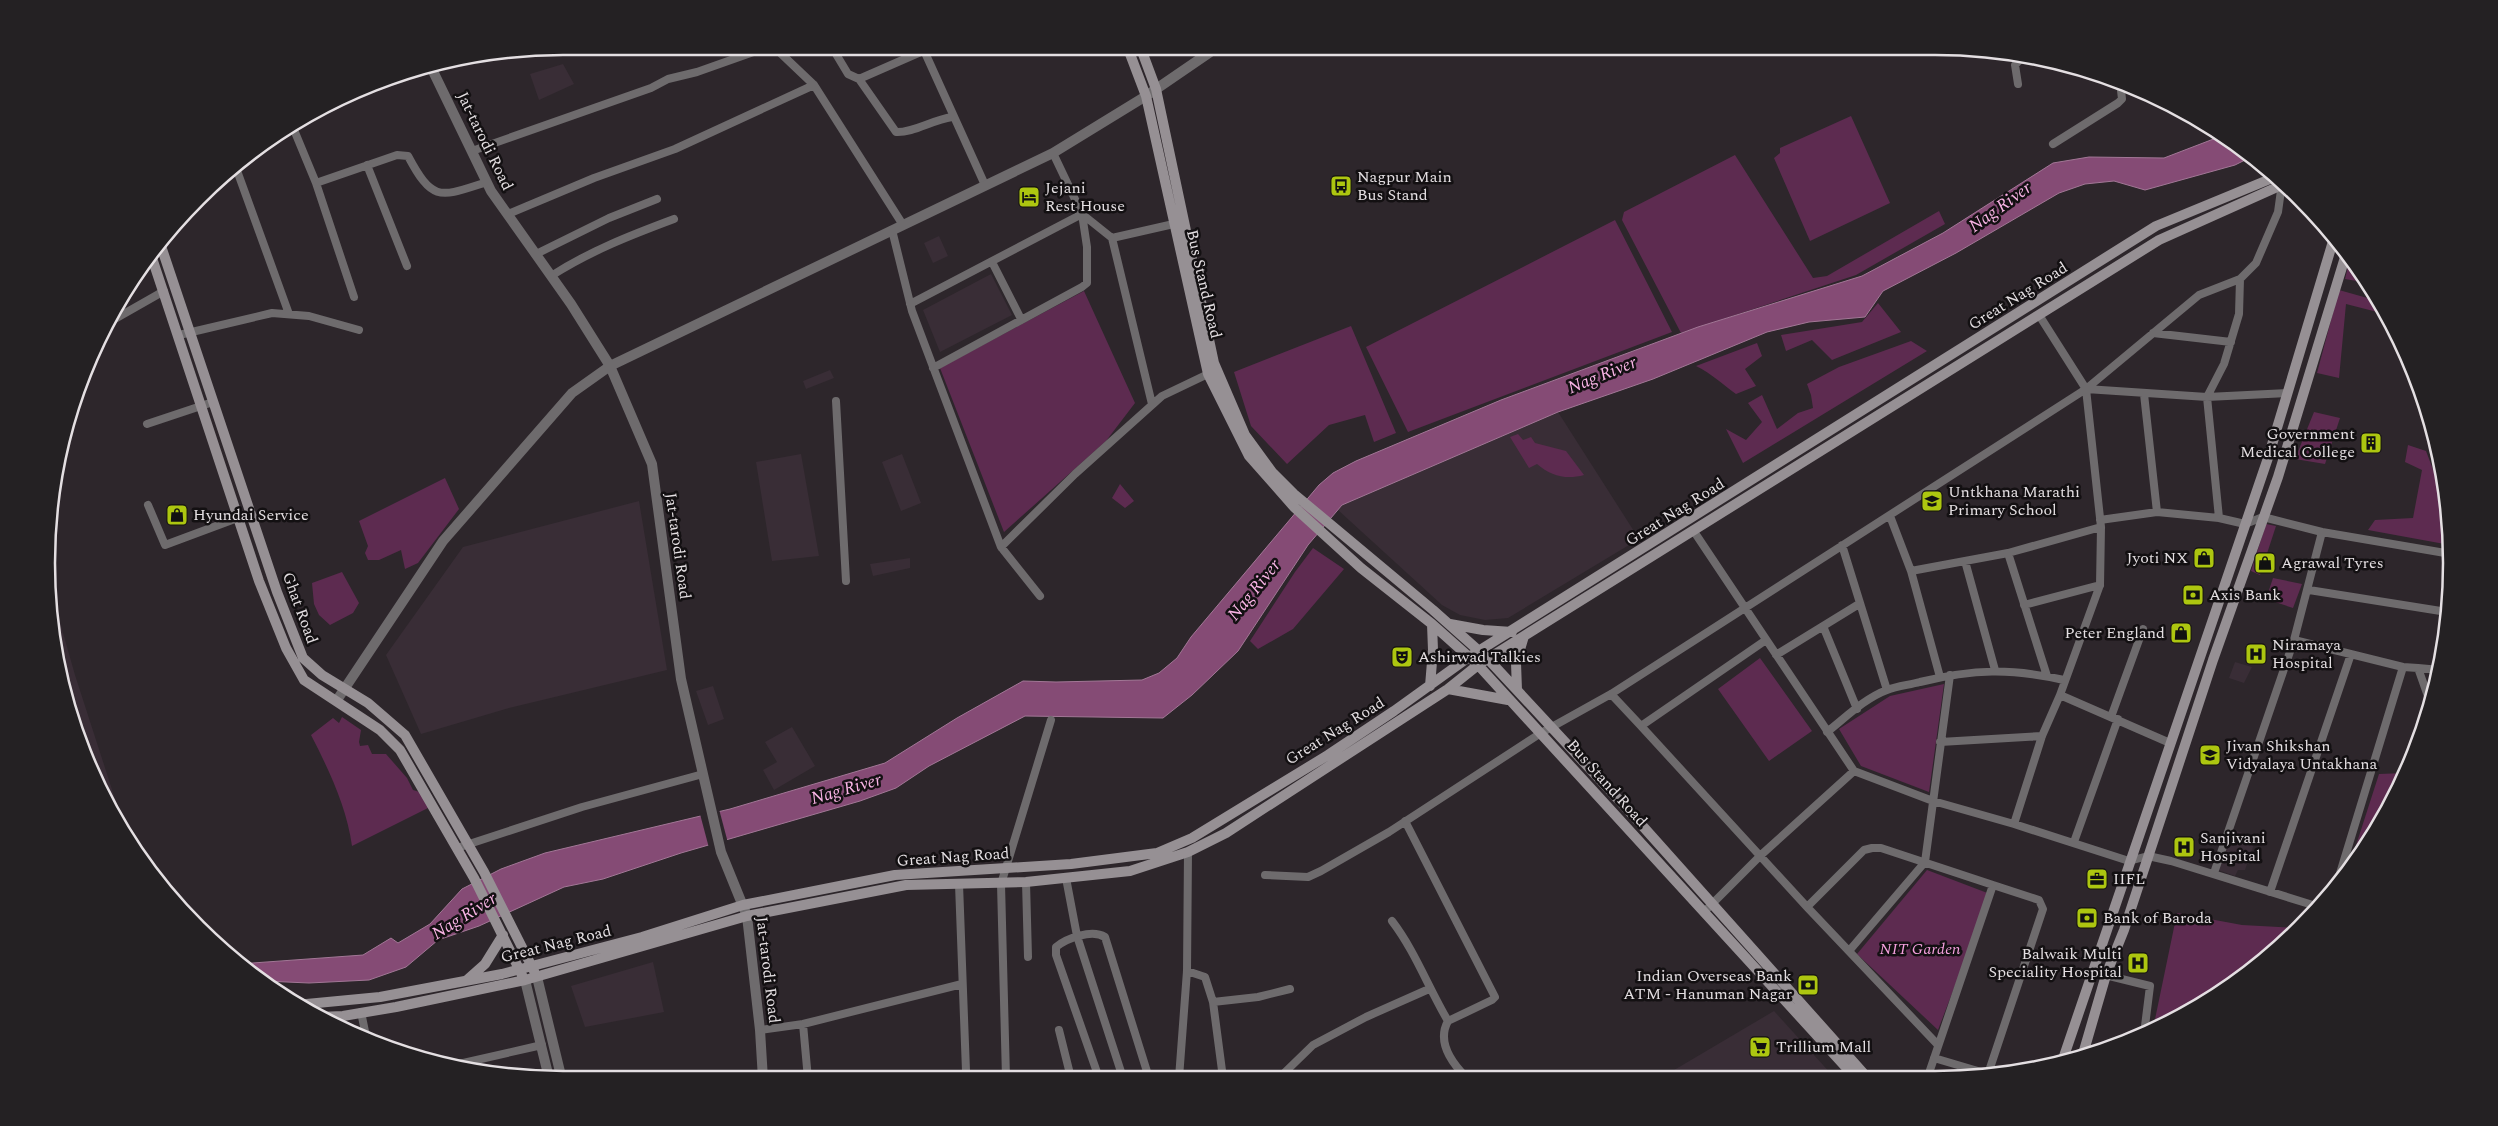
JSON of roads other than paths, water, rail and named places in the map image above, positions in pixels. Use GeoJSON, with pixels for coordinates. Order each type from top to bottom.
{"type":"FeatureCollection","features":[{"type":"Feature","properties":{"kind":"main road","name":"Bus Stand Road"},"geometry":{"type":"LineString","coordinates":[[1131,55],[1146,96],[1180,222],[1208,374],[1249,456],[1297,503]]}},
{"type":"Feature","properties":{"kind":"main road"},"geometry":{"type":"LineString","coordinates":[[1143,55],[1156,89],[1180,222],[1214,363],[1245,435],[1297,503],[1324,527],[1377,562],[1480,651],[1483,662],[1517,690],[1713,904],[1764,964],[1861,1071]]}},
{"type":"Feature","properties":{"kind":"main road","name":"Great Nag Road"},"geometry":{"type":"LineString","coordinates":[[309,1003],[380,998],[467,981],[642,937],[743,906],[895,875],[1071,864],[1157,853],[1192,838],[1328,755],[1430,686],[1469,657],[1512,632],[2156,226],[2268,180]]}},
{"type":"Feature","properties":{"kind":"main road","name":"Great Nag Road"},"geometry":{"type":"LineString","coordinates":[[332,1015],[361,1012],[525,980],[747,916],[906,885],[1001,884],[1130,871],[1188,852],[1226,834],[1448,689],[1483,662],[2159,240],[2276,187]]}},
{"type":"Feature","properties":{"kind":"main road"},"geometry":{"type":"LineString","coordinates":[[2066,1054],[2129,861],[2245,524],[2288,393],[2332,246]]}},
{"type":"Feature","properties":{"kind":"main road","name":"Ghat Road"},"geometry":{"type":"LineString","coordinates":[[163,251],[251,513],[303,658],[322,675],[368,703],[405,735],[469,844],[537,977]]}},
{"type":"Feature","properties":{"kind":"main road"},"geometry":{"type":"LineString","coordinates":[[2084,1048],[2106,975],[2148,856],[2209,669],[2303,400],[2344,262]]}},
{"type":"Feature","properties":{"kind":"main road","name":"Ghat Road"},"geometry":{"type":"LineString","coordinates":[[154,263],[240,518],[259,582],[286,648],[304,680],[380,730],[400,750],[474,878],[525,980]]}},
{"type":"Feature","properties":{"kind":"main road","name":"Bus Stand Road"},"geometry":{"type":"LineString","coordinates":[[1324,527],[1361,568],[1432,624],[1469,657],[1483,662],[1508,700],[1541,733],[1849,1071]]}},
{"type":"Feature","properties":{"kind":"main road"},"geometry":{"type":"LineString","coordinates":[[1430,686],[1433,650],[1432,624]]}},
{"type":"Feature","properties":{"kind":"main road"},"geometry":{"type":"LineString","coordinates":[[1449,624],[1483,630],[1512,632]]}},
{"type":"Feature","properties":{"kind":"main road"},"geometry":{"type":"LineString","coordinates":[[1517,690],[1516,663],[1524,636]]}},
{"type":"Feature","properties":{"kind":"main road"},"geometry":{"type":"LineString","coordinates":[[1448,689],[1508,700]]}},
{"type":"Feature","properties":{"kind":"main road"},"geometry":{"type":"LineString","coordinates":[[467,981],[485,964],[501,932]]}},
{"type":"Feature","properties":{"kind":"street"},"geometry":{"type":"LineString","coordinates":[[472,151],[643,91],[668,79],[697,72],[746,55]]}},
{"type":"Feature","properties":{"kind":"street"},"geometry":{"type":"LineString","coordinates":[[782,55],[814,85],[903,225]]}},
{"type":"Feature","properties":{"kind":"street"},"geometry":{"type":"LineString","coordinates":[[835,55],[848,74],[859,79],[896,132],[913,131],[930,121],[952,116]]}},
{"type":"Feature","properties":{"kind":"street"},"geometry":{"type":"LineString","coordinates":[[859,79],[908,55]]}},
{"type":"Feature","properties":{"kind":"street"},"geometry":{"type":"LineString","coordinates":[[925,55],[985,185]]}},
{"type":"Feature","properties":{"kind":"street"},"geometry":{"type":"LineString","coordinates":[[337,700],[443,541],[572,393],[610,366],[1053,152],[1146,96],[1207,55]]}},
{"type":"Feature","properties":{"kind":"street"},"geometry":{"type":"LineString","coordinates":[[2018,62],[2015,65],[2018,84]]}},
{"type":"Feature","properties":{"kind":"street","name":"Jat-tarodi Road"},"geometry":{"type":"LineString","coordinates":[[433,72],[487,182],[552,276],[610,366],[652,464],[681,679],[721,852],[747,916],[760,1030],[763,1071]]}},
{"type":"Feature","properties":{"kind":"street"},"geometry":{"type":"LineString","coordinates":[[508,214],[594,178],[675,149],[814,85]]}},
{"type":"Feature","properties":{"kind":"street"},"geometry":{"type":"LineString","coordinates":[[2053,144],[2118,103],[2122,99],[2121,91]]}},
{"type":"Feature","properties":{"kind":"street"},"geometry":{"type":"LineString","coordinates":[[295,132],[316,183],[354,297]]}},
{"type":"Feature","properties":{"kind":"street"},"geometry":{"type":"LineString","coordinates":[[933,368],[1074,292],[1087,283],[1087,247],[1082,214],[1053,152]]}},
{"type":"Feature","properties":{"kind":"street"},"geometry":{"type":"LineString","coordinates":[[316,183],[397,155],[408,156],[420,178],[433,192],[450,194],[487,182]]}},
{"type":"Feature","properties":{"kind":"street"},"geometry":{"type":"LineString","coordinates":[[367,165],[407,266]]}},
{"type":"Feature","properties":{"kind":"street"},"geometry":{"type":"LineString","coordinates":[[238,173],[289,314]]}},
{"type":"Feature","properties":{"kind":"street"},"geometry":{"type":"LineString","coordinates":[[1265,875],[1308,877],[1344,858],[1541,733],[1611,694],[2086,389],[2199,295],[2240,279],[2256,263],[2278,212],[2282,192]]}},
{"type":"Feature","properties":{"kind":"street"},"geometry":{"type":"LineString","coordinates":[[536,254],[576,233],[657,199]]}},
{"type":"Feature","properties":{"kind":"street"},"geometry":{"type":"LineString","coordinates":[[1082,214],[1112,238],[1152,404]]}},
{"type":"Feature","properties":{"kind":"street"},"geometry":{"type":"LineString","coordinates":[[910,304],[1082,214]]}},
{"type":"Feature","properties":{"kind":"street"},"geometry":{"type":"LineString","coordinates":[[552,276],[608,244],[674,219]]}},
{"type":"Feature","properties":{"kind":"street"},"geometry":{"type":"LineString","coordinates":[[1112,238],[1180,222]]}},
{"type":"Feature","properties":{"kind":"street"},"geometry":{"type":"LineString","coordinates":[[892,230],[910,304],[1001,547],[1040,596]]}},
{"type":"Feature","properties":{"kind":"street"},"geometry":{"type":"LineString","coordinates":[[992,262],[1021,319]]}},
{"type":"Feature","properties":{"kind":"street"},"geometry":{"type":"LineString","coordinates":[[2219,518],[2207,397],[2224,364],[2239,314],[2240,279]]}},
{"type":"Feature","properties":{"kind":"street"},"geometry":{"type":"LineString","coordinates":[[119,317],[164,291]]}},
{"type":"Feature","properties":{"kind":"street"},"geometry":{"type":"LineString","coordinates":[[179,335],[191,334],[272,313],[309,316],[359,330]]}},
{"type":"Feature","properties":{"kind":"street"},"geometry":{"type":"LineString","coordinates":[[2014,824],[2042,736],[2060,695],[2100,585],[2101,523],[2086,389],[2039,315]]}},
{"type":"Feature","properties":{"kind":"street"},"geometry":{"type":"LineString","coordinates":[[2153,333],[2231,342]]}},
{"type":"Feature","properties":{"kind":"street"},"geometry":{"type":"LineString","coordinates":[[1001,547],[1075,474],[1152,404],[1162,396],[1208,374]]}},
{"type":"Feature","properties":{"kind":"street"},"geometry":{"type":"LineString","coordinates":[[2086,389],[2207,397],[2288,393]]}},
{"type":"Feature","properties":{"kind":"street"},"geometry":{"type":"LineString","coordinates":[[2144,394],[2157,512]]}},
{"type":"Feature","properties":{"kind":"street"},"geometry":{"type":"LineString","coordinates":[[147,424],[213,402]]}},
{"type":"Feature","properties":{"kind":"street"},"geometry":{"type":"LineString","coordinates":[[836,402],[846,581]]}},
{"type":"Feature","properties":{"kind":"street"},"geometry":{"type":"LineString","coordinates":[[148,505],[165,545],[251,513]]}},
{"type":"Feature","properties":{"kind":"street"},"geometry":{"type":"LineString","coordinates":[[1911,571],[2008,553],[2101,523],[2157,512],[2219,518],[2245,524],[2263,517],[2322,532],[2443,553]]}},
{"type":"Feature","properties":{"kind":"street"},"geometry":{"type":"LineString","coordinates":[[1890,516],[1911,571],[1940,677]]}},
{"type":"Feature","properties":{"kind":"street"},"geometry":{"type":"LineString","coordinates":[[1694,530],[1854,771],[1933,801],[2074,842],[2129,861],[2148,856],[2214,873],[2311,904]]}},
{"type":"Feature","properties":{"kind":"street"},"geometry":{"type":"LineString","coordinates":[[2214,873],[2294,640],[2309,590],[2322,532]]}},
{"type":"Feature","properties":{"kind":"street"},"geometry":{"type":"LineString","coordinates":[[1842,544],[1887,690]]}},
{"type":"Feature","properties":{"kind":"street"},"geometry":{"type":"LineString","coordinates":[[2008,553],[2047,676]]}},
{"type":"Feature","properties":{"kind":"street"},"geometry":{"type":"LineString","coordinates":[[1965,561],[1995,670]]}},
{"type":"Feature","properties":{"kind":"street"},"geometry":{"type":"LineString","coordinates":[[2024,605],[2100,585]]}},
{"type":"Feature","properties":{"kind":"street"},"geometry":{"type":"LineString","coordinates":[[2309,590],[2441,611]]}},
{"type":"Feature","properties":{"kind":"street"},"geometry":{"type":"LineString","coordinates":[[1776,655],[1859,604]]}},
{"type":"Feature","properties":{"kind":"street"},"geometry":{"type":"LineString","coordinates":[[1823,626],[1857,708]]}},
{"type":"Feature","properties":{"kind":"street"},"geometry":{"type":"LineString","coordinates":[[2074,842],[2143,629]]}},
{"type":"Feature","properties":{"kind":"street"},"geometry":{"type":"LineString","coordinates":[[1641,726],[1766,640]]}},
{"type":"Feature","properties":{"kind":"street"},"geometry":{"type":"LineString","coordinates":[[2294,640],[2403,667],[2431,669]]}},
{"type":"Feature","properties":{"kind":"street"},"geometry":{"type":"LineString","coordinates":[[2270,892],[2350,654]]}},
{"type":"Feature","properties":{"kind":"street"},"geometry":{"type":"LineString","coordinates":[[2345,862],[2403,667]]}},
{"type":"Feature","properties":{"kind":"street"},"geometry":{"type":"LineString","coordinates":[[2418,668],[2426,692]]}},
{"type":"Feature","properties":{"kind":"street"},"geometry":{"type":"LineString","coordinates":[[1827,732],[1857,708],[1887,690],[1940,677],[1995,670],[2047,676],[2064,680]]}},
{"type":"Feature","properties":{"kind":"street"},"geometry":{"type":"LineString","coordinates":[[1849,951],[1925,862],[1950,675]]}},
{"type":"Feature","properties":{"kind":"street"},"geometry":{"type":"LineString","coordinates":[[1611,694],[1807,907],[1938,1044]]}},
{"type":"Feature","properties":{"kind":"street"},"geometry":{"type":"LineString","coordinates":[[2060,695],[2170,744]]}},
{"type":"Feature","properties":{"kind":"street"},"geometry":{"type":"LineString","coordinates":[[1006,1071],[1001,884],[1051,720]]}},
{"type":"Feature","properties":{"kind":"street"},"geometry":{"type":"LineString","coordinates":[[1940,742],[2042,736]]}},
{"type":"Feature","properties":{"kind":"street"},"geometry":{"type":"LineString","coordinates":[[1704,912],[1761,855],[1854,771]]}},
{"type":"Feature","properties":{"kind":"street"},"geometry":{"type":"LineString","coordinates":[[457,848],[582,807],[703,774]]}},
{"type":"Feature","properties":{"kind":"street"},"geometry":{"type":"LineString","coordinates":[[1405,821],[1495,997],[1448,1021],[1443,1034],[1444,1045],[1460,1071]]}},
{"type":"Feature","properties":{"kind":"street"},"geometry":{"type":"LineString","coordinates":[[1807,907],[1864,850],[1872,848],[1881,848],[2039,900],[2043,909],[1990,1068]]}},
{"type":"Feature","properties":{"kind":"street"},"geometry":{"type":"LineString","coordinates":[[1180,1071],[1187,971],[1188,852]]}},
{"type":"Feature","properties":{"kind":"street"},"geometry":{"type":"LineString","coordinates":[[1066,878],[1077,936],[1121,1071]]}},
{"type":"Feature","properties":{"kind":"street"},"geometry":{"type":"LineString","coordinates":[[1026,882],[1028,957]]}},
{"type":"Feature","properties":{"kind":"street"},"geometry":{"type":"LineString","coordinates":[[959,884],[966,1071]]}},
{"type":"Feature","properties":{"kind":"street"},"geometry":{"type":"LineString","coordinates":[[1930,1071],[1993,885]]}},
{"type":"Feature","properties":{"kind":"street"},"geometry":{"type":"LineString","coordinates":[[1392,921],[1412,950],[1429,989],[1448,1021]]}},
{"type":"Feature","properties":{"kind":"street"},"geometry":{"type":"LineString","coordinates":[[1097,1071],[1056,955],[1056,947],[1077,936],[1101,934],[1105,937],[1147,1071]]}},
{"type":"Feature","properties":{"kind":"street"},"geometry":{"type":"LineString","coordinates":[[1187,971],[1205,977],[1213,1002],[1222,1071]]}},
{"type":"Feature","properties":{"kind":"street"},"geometry":{"type":"LineString","coordinates":[[2093,972],[2150,986],[2145,1025]]}},
{"type":"Feature","properties":{"kind":"street"},"geometry":{"type":"LineString","coordinates":[[537,977],[560,1071]]}},
{"type":"Feature","properties":{"kind":"street"},"geometry":{"type":"LineString","coordinates":[[525,980],[548,1071]]}},
{"type":"Feature","properties":{"kind":"street"},"geometry":{"type":"LineString","coordinates":[[760,1030],[803,1024],[962,984]]}},
{"type":"Feature","properties":{"kind":"street"},"geometry":{"type":"LineString","coordinates":[[1213,1002],[1258,997],[1290,989]]}},
{"type":"Feature","properties":{"kind":"street"},"geometry":{"type":"LineString","coordinates":[[1286,1071],[1313,1045],[1366,1017],[1429,989]]}},
{"type":"Feature","properties":{"kind":"street"},"geometry":{"type":"LineString","coordinates":[[361,1012],[365,1030]]}},
{"type":"Feature","properties":{"kind":"street"},"geometry":{"type":"LineString","coordinates":[[803,1024],[807,1071]]}},
{"type":"Feature","properties":{"kind":"street"},"geometry":{"type":"LineString","coordinates":[[1059,1030],[1069,1071]]}},
{"type":"Feature","properties":{"kind":"street"},"geometry":{"type":"LineString","coordinates":[[468,1062],[542,1045]]}},
{"type":"Feature","properties":{"kind":"street"},"geometry":{"type":"LineString","coordinates":[[1934,1058],[1973,1070]]}},
{"type":"Feature","properties":{"kind":"water","name":"Nag River"},"geometry":{"type":"Polygon","coordinates":[[[2214,139],[2244,160],[2235,165],[2145,190],[2114,181],[2085,184],[2059,193],[1956,253],[1883,291],[1865,317],[1809,322],[1767,332],[1653,379],[1558,412],[1342,505],[1308,545],[1238,651],[1192,695],[1163,718],[1025,716],[929,766],[896,788],[860,801],[681,853],[603,879],[564,887],[479,926],[438,940],[406,967],[369,980],[309,983],[276,982],[250,963],[363,955],[391,938],[398,943],[430,924],[462,889],[501,869],[545,853],[730,809],[885,763],[957,718],[1023,681],[1142,680],[1159,673],[1177,658],[1191,637],[1319,485],[1333,473],[1356,461],[1501,400],[1698,327],[1862,276],[1943,233],[2053,163],[2089,157],[2164,158],[2214,139]]]}},
{"type":"Feature","properties":{"kind":"place","name":"Nagpur Main Bus Stand"},"geometry":{"type":"Point","coordinates":[1341,186]}},
{"type":"Feature","properties":{"kind":"place","name":"Jejani Rest House"},"geometry":{"type":"Point","coordinates":[1029,197]}},
{"type":"Feature","properties":{"kind":"place","name":"Government Medical College"},"geometry":{"type":"Point","coordinates":[2371,443]}},
{"type":"Feature","properties":{"kind":"place","name":"Untkhana Marathi Primary School"},"geometry":{"type":"Point","coordinates":[1932,501]}},
{"type":"Feature","properties":{"kind":"place","name":"Hyundai Service"},"geometry":{"type":"Point","coordinates":[177,515]}},
{"type":"Feature","properties":{"kind":"place","name":"Jyoti NX"},"geometry":{"type":"Point","coordinates":[2204,558]}},
{"type":"Feature","properties":{"kind":"place","name":"Agrawal Tyres"},"geometry":{"type":"Point","coordinates":[2265,563]}},
{"type":"Feature","properties":{"kind":"place","name":"Axis Bank"},"geometry":{"type":"Point","coordinates":[2193,595]}},
{"type":"Feature","properties":{"kind":"place","name":"Peter England"},"geometry":{"type":"Point","coordinates":[2181,633]}},
{"type":"Feature","properties":{"kind":"place","name":"Niramaya Hospital"},"geometry":{"type":"Point","coordinates":[2256,654]}},
{"type":"Feature","properties":{"kind":"place","name":"Ashirwad Talkies"},"geometry":{"type":"Point","coordinates":[1402,657]}},
{"type":"Feature","properties":{"kind":"place","name":"Jivan Shikshan Vidyalaya Untakhana"},"geometry":{"type":"Point","coordinates":[2210,755]}},
{"type":"Feature","properties":{"kind":"place","name":"Sanjivani Hospital"},"geometry":{"type":"Point","coordinates":[2184,847]}},
{"type":"Feature","properties":{"kind":"place","name":"IIFL"},"geometry":{"type":"Point","coordinates":[2097,879]}},
{"type":"Feature","properties":{"kind":"place","name":"Bank of Baroda"},"geometry":{"type":"Point","coordinates":[2087,918]}},
{"type":"Feature","properties":{"kind":"place","name":"Balwaik Multi Speciality Hospital"},"geometry":{"type":"Point","coordinates":[2138,963]}},
{"type":"Feature","properties":{"kind":"place","name":"Indian Overseas Bank ATM - Hanuman Nagar"},"geometry":{"type":"Point","coordinates":[1808,985]}},
{"type":"Feature","properties":{"kind":"place","name":"Trillium Mall"},"geometry":{"type":"Point","coordinates":[1760,1047]}},
{"type":"Feature","properties":{"kind":"park label","name":"NIT Garden"},"geometry":{"type":"Point","coordinates":[1920,949]}}]}
